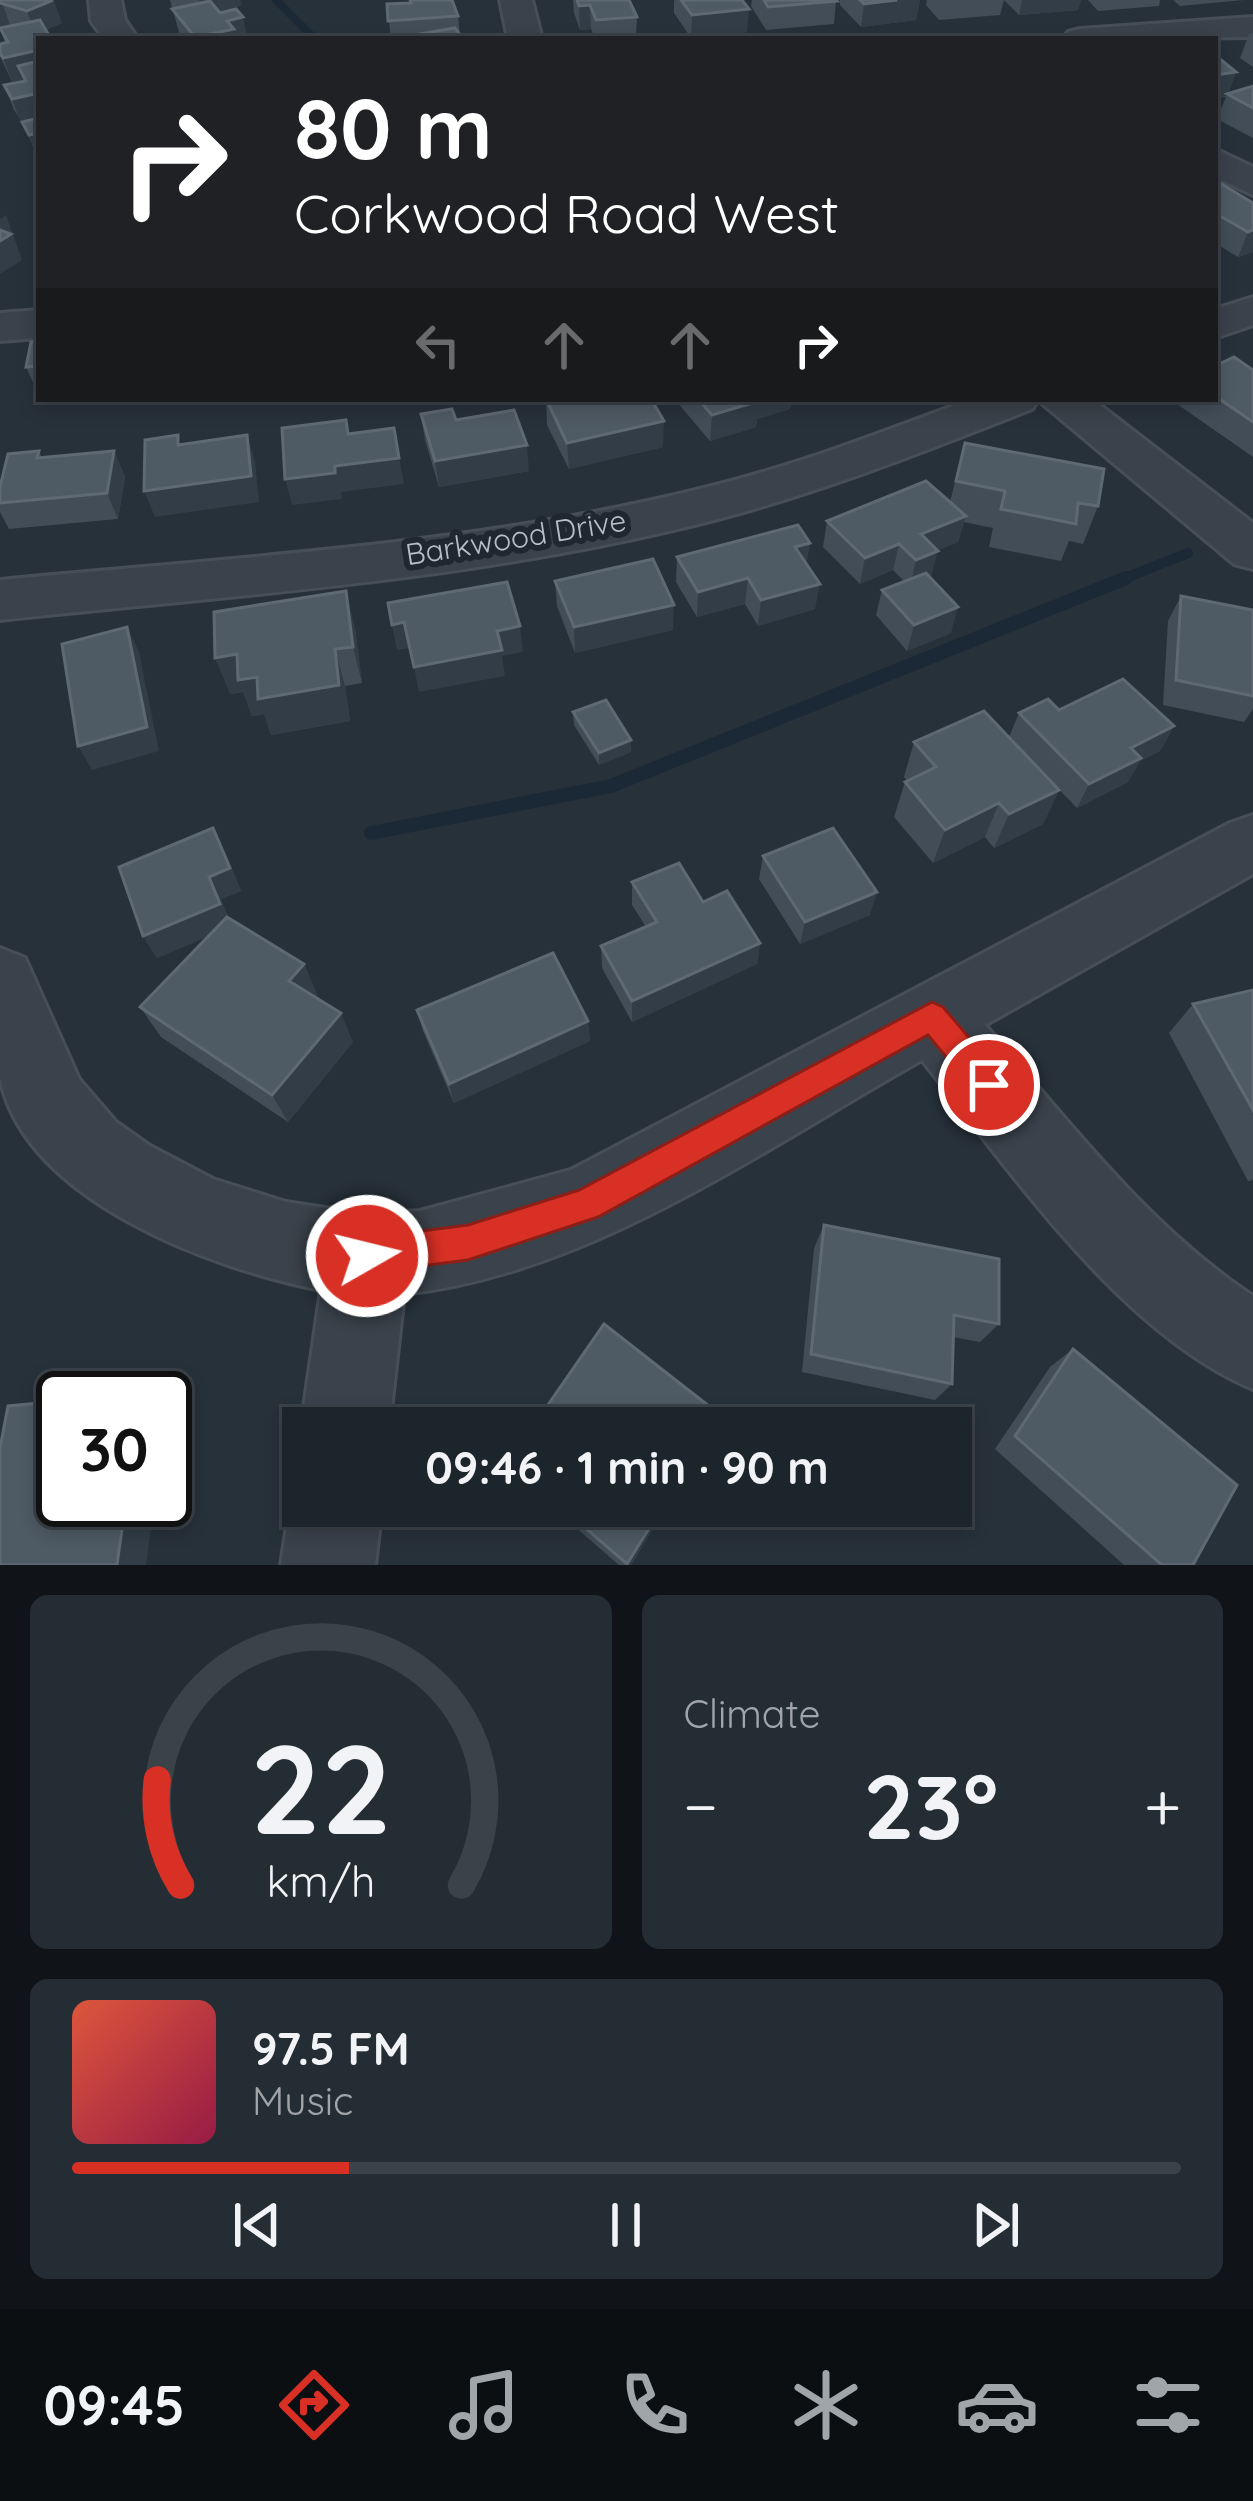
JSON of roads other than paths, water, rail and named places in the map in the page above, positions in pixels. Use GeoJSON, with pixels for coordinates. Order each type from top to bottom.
{"type":"FeatureCollection","features":[{"type":"Feature","properties":{"kind":"street"},"geometry":{"type":"LineString","coordinates":[[105,0],[109,21],[119,36]]}},
{"type":"Feature","properties":{"kind":"street"},"geometry":{"type":"LineString","coordinates":[[516,0],[524,36]]}},
{"type":"Feature","properties":{"kind":"street"},"geometry":{"type":"LineString","coordinates":[[1123,36],[1253,27]]}},
{"type":"Feature","properties":{"kind":"street"},"geometry":{"type":"LineString","coordinates":[[1218,163],[1253,183]]}},
{"type":"Feature","properties":{"kind":"street"},"geometry":{"type":"LineString","coordinates":[[1218,323],[1253,310]]}},
{"type":"Feature","properties":{"kind":"street"},"geometry":{"type":"LineString","coordinates":[[0,327],[36,324]]}},
{"type":"Feature","properties":{"kind":"street","name":"Barkwood Drive"},"geometry":{"type":"LineString","coordinates":[[0,600],[509,544],[668,514],[811,477],[1007,402]]}},
{"type":"Feature","properties":{"kind":"street"},"geometry":{"type":"LineString","coordinates":[[1066,402],[1253,551]]}},
{"type":"Feature","properties":{"kind":"street"},"geometry":{"type":"LineString","coordinates":[[0,980],[16,1074],[112,1165],[176,1203],[262,1238],[367,1256],[468,1243],[586,1205],[1253,842]]}},
{"type":"Feature","properties":{"kind":"street"},"geometry":{"type":"LineString","coordinates":[[932,1017],[1075,1188],[1179,1296],[1253,1346]]}},
{"type":"Feature","properties":{"kind":"street"},"geometry":{"type":"LineString","coordinates":[[348,1407],[367,1256]]}},
{"type":"Feature","properties":{"kind":"street"},"geometry":{"type":"LineString","coordinates":[[328,1565],[333,1527]]}},
{"type":"Feature","properties":{"kind":"waterway"},"geometry":{"type":"LineString","coordinates":[[276,0],[312,36]]}},
{"type":"Feature","properties":{"kind":"waterway"},"geometry":{"type":"LineString","coordinates":[[1118,581],[1188,553]]}},
{"type":"Feature","properties":{"kind":"waterway"},"geometry":{"type":"LineString","coordinates":[[371,833],[611,786],[1126,578]]}}]}
